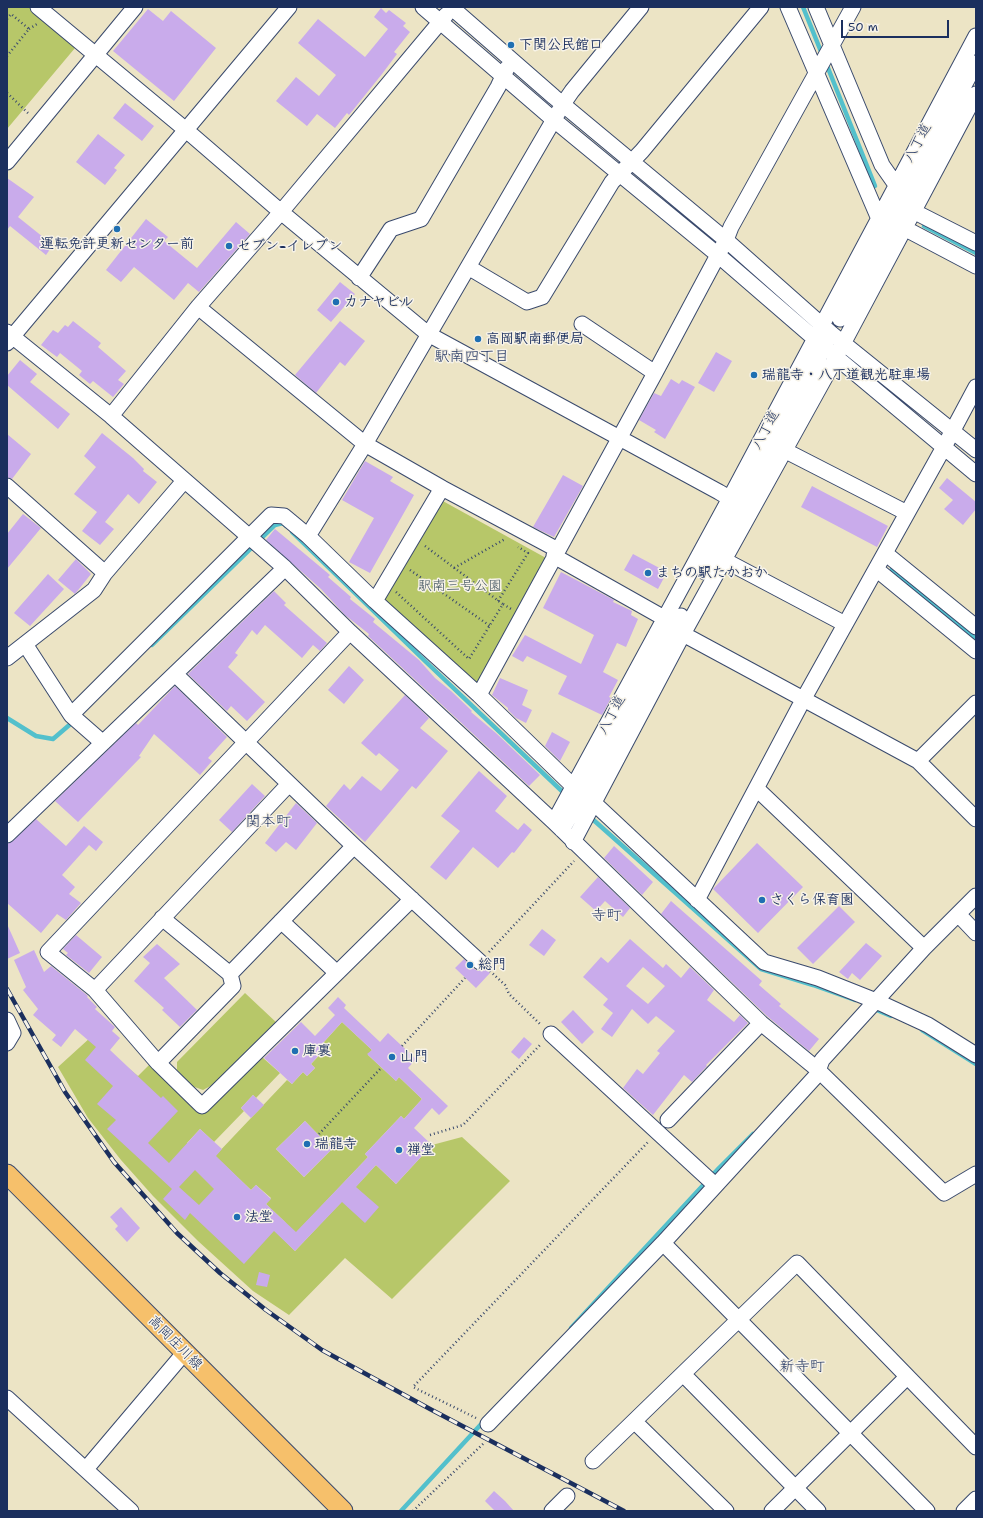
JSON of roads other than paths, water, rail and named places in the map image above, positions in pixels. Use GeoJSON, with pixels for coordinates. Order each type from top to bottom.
{"type":"FeatureCollection","features":[{"type":"Feature","properties":{"kind":"main road","name":"高岡庄川線"},"geometry":{"type":"LineString","coordinates":[[7,1174],[343,1511]]}},
{"type":"Feature","properties":{"kind":"street"},"geometry":{"type":"LineString","coordinates":[[38,7],[186,130],[359,278],[428,334],[730,498],[751,511]]}},
{"type":"Feature","properties":{"kind":"street"},"geometry":{"type":"LineString","coordinates":[[7,162],[135,7]]}},
{"type":"Feature","properties":{"kind":"street"},"geometry":{"type":"LineString","coordinates":[[289,7],[9,337],[111,416],[285,568],[350,632],[558,826],[761,1023],[817,1069],[944,1193],[976,1174]]}},
{"type":"Feature","properties":{"kind":"street"},"geometry":{"type":"LineString","coordinates":[[423,7],[554,120],[718,255],[836,357],[976,474]]}},
{"type":"Feature","properties":{"kind":"street"},"geometry":{"type":"LineString","coordinates":[[111,416],[198,308],[281,212],[452,7],[511,60],[726,240],[843,343],[976,450]]}},
{"type":"Feature","properties":{"kind":"street"},"geometry":{"type":"LineString","coordinates":[[308,536],[365,444],[563,104],[641,7]]}},
{"type":"Feature","properties":{"kind":"street"},"geometry":{"type":"LineString","coordinates":[[468,267],[528,302],[542,297],[612,182],[632,162],[761,7]]}},
{"type":"Feature","properties":{"kind":"street"},"geometry":{"type":"LineString","coordinates":[[788,7],[817,71],[879,220]]}},
{"type":"Feature","properties":{"kind":"street"},"geometry":{"type":"LineString","coordinates":[[816,7],[882,165],[896,185]]}},
{"type":"Feature","properties":{"kind":"street"},"geometry":{"type":"LineString","coordinates":[[479,695],[655,373],[731,228],[853,7]]}},
{"type":"Feature","properties":{"kind":"street","name":"八丁道"},"geometry":{"type":"LineString","coordinates":[[558,826],[574,787],[730,498],[814,338],[879,220],[896,185],[976,36]]}},
{"type":"Feature","properties":{"kind":"street"},"geometry":{"type":"LineString","coordinates":[[359,278],[392,229],[421,219],[504,76],[511,60]]}},
{"type":"Feature","properties":{"kind":"street"},"geometry":{"type":"LineString","coordinates":[[840,319],[976,63]]}},
{"type":"Feature","properties":{"kind":"street","name":"八丁道"},"geometry":{"type":"LineString","coordinates":[[578,846],[595,804],[683,634],[836,357],[976,94]]}},
{"type":"Feature","properties":{"kind":"street"},"geometry":{"type":"LineString","coordinates":[[913,210],[976,243]]}},
{"type":"Feature","properties":{"kind":"street"},"geometry":{"type":"LineString","coordinates":[[904,228],[976,266]]}},
{"type":"Feature","properties":{"kind":"street"},"geometry":{"type":"LineString","coordinates":[[198,308],[365,444],[556,553],[664,618]]}},
{"type":"Feature","properties":{"kind":"street"},"geometry":{"type":"LineString","coordinates":[[582,324],[655,373]]}},
{"type":"Feature","properties":{"kind":"street"},"geometry":{"type":"LineString","coordinates":[[558,826],[709,565],[819,357]]}},
{"type":"Feature","properties":{"kind":"street"},"geometry":{"type":"LineString","coordinates":[[697,900],[844,624],[944,448],[976,386]]}},
{"type":"Feature","properties":{"kind":"street"},"geometry":{"type":"LineString","coordinates":[[784,450],[907,513]]}},
{"type":"Feature","properties":{"kind":"street"},"geometry":{"type":"LineString","coordinates":[[7,658],[94,590],[105,573],[184,481]]}},
{"type":"Feature","properties":{"kind":"street"},"geometry":{"type":"LineString","coordinates":[[7,486],[105,573]]}},
{"type":"Feature","properties":{"kind":"street"},"geometry":{"type":"LineString","coordinates":[[375,601],[442,488]]}},
{"type":"Feature","properties":{"kind":"street"},"geometry":{"type":"LineString","coordinates":[[71,715],[250,538],[271,515],[284,516],[308,536],[375,601],[479,695],[574,787]]}},
{"type":"Feature","properties":{"kind":"street"},"geometry":{"type":"LineString","coordinates":[[885,553],[976,627]]}},
{"type":"Feature","properties":{"kind":"street"},"geometry":{"type":"LineString","coordinates":[[724,560],[844,624]]}},
{"type":"Feature","properties":{"kind":"street"},"geometry":{"type":"LineString","coordinates":[[7,834],[285,568]]}},
{"type":"Feature","properties":{"kind":"street"},"geometry":{"type":"LineString","coordinates":[[876,569],[976,651]]}},
{"type":"Feature","properties":{"kind":"street"},"geometry":{"type":"LineString","coordinates":[[350,632],[48,952],[95,990],[158,1063],[202,1106],[412,899]]}},
{"type":"Feature","properties":{"kind":"street"},"geometry":{"type":"LineString","coordinates":[[683,634],[918,761],[976,819]]}},
{"type":"Feature","properties":{"kind":"street"},"geometry":{"type":"LineString","coordinates":[[25,644],[71,715],[103,743]]}},
{"type":"Feature","properties":{"kind":"street"},"geometry":{"type":"LineString","coordinates":[[175,674],[354,846],[480,962]]}},
{"type":"Feature","properties":{"kind":"street"},"geometry":{"type":"LineString","coordinates":[[918,761],[976,702]]}},
{"type":"Feature","properties":{"kind":"street"},"geometry":{"type":"LineString","coordinates":[[95,990],[289,784]]}},
{"type":"Feature","properties":{"kind":"street"},"geometry":{"type":"LineString","coordinates":[[757,789],[924,948]]}},
{"type":"Feature","properties":{"kind":"street"},"geometry":{"type":"LineString","coordinates":[[595,804],[764,962],[818,978],[876,1002],[928,1025],[976,1055]]}},
{"type":"Feature","properties":{"kind":"street"},"geometry":{"type":"LineString","coordinates":[[230,974],[354,846]]}},
{"type":"Feature","properties":{"kind":"street"},"geometry":{"type":"LineString","coordinates":[[488,1424],[715,1186],[816,1076],[817,1069],[822,1060],[924,948],[976,896]]}},
{"type":"Feature","properties":{"kind":"street"},"geometry":{"type":"LineString","coordinates":[[958,914],[976,933]]}},
{"type":"Feature","properties":{"kind":"street"},"geometry":{"type":"LineString","coordinates":[[158,1063],[233,986],[230,974],[162,918]]}},
{"type":"Feature","properties":{"kind":"street"},"geometry":{"type":"LineString","coordinates":[[281,921],[337,973]]}},
{"type":"Feature","properties":{"kind":"street"},"geometry":{"type":"LineString","coordinates":[[7,1020],[12,1033],[7,1043]]}},
{"type":"Feature","properties":{"kind":"street"},"geometry":{"type":"LineString","coordinates":[[668,1120],[761,1023]]}},
{"type":"Feature","properties":{"kind":"street"},"geometry":{"type":"LineString","coordinates":[[551,1034],[715,1186]]}},
{"type":"Feature","properties":{"kind":"street"},"geometry":{"type":"LineString","coordinates":[[663,1242],[927,1511]]}},
{"type":"Feature","properties":{"kind":"street"},"geometry":{"type":"LineString","coordinates":[[593,1461],[635,1422],[739,1318],[797,1263],[976,1448]]}},
{"type":"Feature","properties":{"kind":"street"},"geometry":{"type":"LineString","coordinates":[[86,1468],[185,1352]]}},
{"type":"Feature","properties":{"kind":"street"},"geometry":{"type":"LineString","coordinates":[[683,1374],[818,1511]]}},
{"type":"Feature","properties":{"kind":"street"},"geometry":{"type":"LineString","coordinates":[[772,1511],[907,1377]]}},
{"type":"Feature","properties":{"kind":"street"},"geometry":{"type":"LineString","coordinates":[[7,1398],[132,1511]]}},
{"type":"Feature","properties":{"kind":"street"},"geometry":{"type":"LineString","coordinates":[[635,1422],[726,1511]]}},
{"type":"Feature","properties":{"kind":"street"},"geometry":{"type":"LineString","coordinates":[[552,1511],[567,1496]]}},
{"type":"Feature","properties":{"kind":"street"},"geometry":{"type":"LineString","coordinates":[[964,1511],[976,1499]]}},
{"type":"Feature","properties":{"kind":"waterway"},"geometry":{"type":"LineString","coordinates":[[803,7],[822,54]]}},
{"type":"Feature","properties":{"kind":"waterway"},"geometry":{"type":"LineString","coordinates":[[826,63],[875,186]]}},
{"type":"Feature","properties":{"kind":"waterway"},"geometry":{"type":"LineString","coordinates":[[924,226],[976,253]]}},
{"type":"Feature","properties":{"kind":"waterway"},"geometry":{"type":"LineString","coordinates":[[152,645],[275,525],[283,523],[286,526]]}},
{"type":"Feature","properties":{"kind":"waterway"},"geometry":{"type":"LineString","coordinates":[[292,532],[566,795]]}},
{"type":"Feature","properties":{"kind":"waterway"},"geometry":{"type":"LineString","coordinates":[[892,569],[976,639]]}},
{"type":"Feature","properties":{"kind":"waterway"},"geometry":{"type":"LineString","coordinates":[[7,718],[36,736],[53,739],[74,721]]}},
{"type":"Feature","properties":{"kind":"waterway"},"geometry":{"type":"LineString","coordinates":[[589,816],[761,969],[855,1000]]}},
{"type":"Feature","properties":{"kind":"waterway"},"geometry":{"type":"LineString","coordinates":[[872,1008],[891,1016]]}},
{"type":"Feature","properties":{"kind":"waterway"},"geometry":{"type":"LineString","coordinates":[[922,1030],[976,1064]]}},
{"type":"Feature","properties":{"kind":"waterway"},"geometry":{"type":"LineString","coordinates":[[571,1328],[719,1168],[753,1134]]}},
{"type":"Feature","properties":{"kind":"waterway"},"geometry":{"type":"LineString","coordinates":[[401,1511],[484,1421]]}},
{"type":"Feature","properties":{"kind":"railway"},"geometry":{"type":"LineString","coordinates":[[7,989],[65,1092],[114,1162],[177,1233],[220,1273],[266,1310],[322,1350],[430,1409],[624,1511]]}},
{"type":"Feature","properties":{"kind":"place","name":"下関公民館口"},"geometry":{"type":"Point","coordinates":[511,45]}},
{"type":"Feature","properties":{"kind":"place","name":"運転免許更新センター前"},"geometry":{"type":"Point","coordinates":[117,229]}},
{"type":"Feature","properties":{"kind":"place","name":"セブン-イレブン"},"geometry":{"type":"Point","coordinates":[229,246]}},
{"type":"Feature","properties":{"kind":"place","name":"カナヤビル"},"geometry":{"type":"Point","coordinates":[336,302]}},
{"type":"Feature","properties":{"kind":"place","name":"高岡駅南郵便局"},"geometry":{"type":"Point","coordinates":[478,339]}},
{"type":"Feature","properties":{"kind":"place","name":"瑞龍寺・八丁道観光駐車場"},"geometry":{"type":"Point","coordinates":[754,375]}},
{"type":"Feature","properties":{"kind":"place","name":"まちの駅たかおか"},"geometry":{"type":"Point","coordinates":[648,573]}},
{"type":"Feature","properties":{"kind":"place","name":"さくら保育園"},"geometry":{"type":"Point","coordinates":[762,900]}},
{"type":"Feature","properties":{"kind":"place","name":"総門"},"geometry":{"type":"Point","coordinates":[470,965]}},
{"type":"Feature","properties":{"kind":"place","name":"庫裏"},"geometry":{"type":"Point","coordinates":[295,1051]}},
{"type":"Feature","properties":{"kind":"place","name":"山門"},"geometry":{"type":"Point","coordinates":[392,1057]}},
{"type":"Feature","properties":{"kind":"place","name":"瑞龍寺"},"geometry":{"type":"Point","coordinates":[307,1144]}},
{"type":"Feature","properties":{"kind":"place","name":"禅堂"},"geometry":{"type":"Point","coordinates":[399,1150]}},
{"type":"Feature","properties":{"kind":"place","name":"法堂"},"geometry":{"type":"Point","coordinates":[237,1217]}},
{"type":"Feature","properties":{"kind":"district","name":"駅南四丁目"},"geometry":{"type":"Point","coordinates":[472,357]}},
{"type":"Feature","properties":{"kind":"district","name":"関本町"},"geometry":{"type":"Point","coordinates":[268,822]}},
{"type":"Feature","properties":{"kind":"district","name":"寺町"},"geometry":{"type":"Point","coordinates":[606,916]}},
{"type":"Feature","properties":{"kind":"district","name":"新寺町"},"geometry":{"type":"Point","coordinates":[802,1367]}},
{"type":"Feature","properties":{"kind":"park label","name":"駅南三号公園"},"geometry":{"type":"Point","coordinates":[460,586]}}]}
